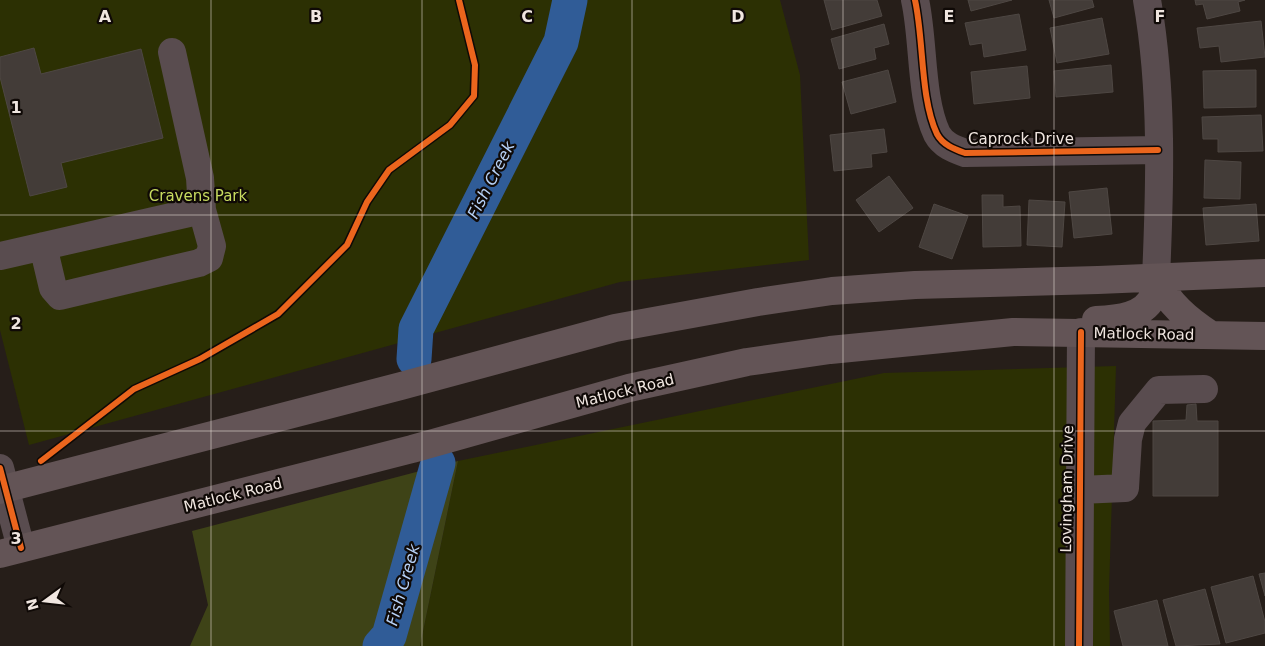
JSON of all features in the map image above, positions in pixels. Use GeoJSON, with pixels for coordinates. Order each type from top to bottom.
{"type":"FeatureCollection","features":[{"type":"Feature","properties":{"kind":"main road"},"geometry":{"type":"LineString","coordinates":[[2,482],[401,386],[615,328],[823,292],[915,285],[1265,273]]}},
{"type":"Feature","properties":{"kind":"main road"},"geometry":{"type":"LineString","coordinates":[[988,334],[1003,324],[1017,322],[1115,319],[1137,313],[1154,295],[1156,278]]}},
{"type":"Feature","properties":{"kind":"main road"},"geometry":{"type":"LineString","coordinates":[[1156,278],[1169,301],[1184,317],[1211,336]]}},
{"type":"Feature","properties":{"kind":"main road","name":"Matlock Road"},"geometry":{"type":"LineString","coordinates":[[10,551],[412,449],[629,388],[747,362],[830,350],[988,334],[1081,332],[1265,336]]}},
{"type":"Feature","properties":{"kind":"street","name":"Caprock Drive"},"geometry":{"type":"LineString","coordinates":[[916,0],[921,24],[923,68],[931,115],[938,135],[950,148],[965,153],[1158,150]]}},
{"type":"Feature","properties":{"kind":"street"},"geometry":{"type":"LineString","coordinates":[[1148,0],[1155,46],[1158,150],[1156,278]]}},
{"type":"Feature","properties":{"kind":"street"},"geometry":{"type":"LineString","coordinates":[[43,246],[52,288],[60,296],[199,263],[209,258],[212,246],[202,210],[200,178],[172,52]]}},
{"type":"Feature","properties":{"kind":"street"},"geometry":{"type":"LineString","coordinates":[[0,256],[202,210]]}},
{"type":"Feature","properties":{"kind":"street","name":"Lovingham Drive"},"geometry":{"type":"LineString","coordinates":[[1079,646],[1081,332]]}},
{"type":"Feature","properties":{"kind":"street"},"geometry":{"type":"LineString","coordinates":[[1080,490],[1125,488],[1128,439],[1132,423],[1159,390],[1204,389]]}},
{"type":"Feature","properties":{"kind":"street"},"geometry":{"type":"LineString","coordinates":[[2,482],[10,551]]}},
{"type":"Feature","properties":{"kind":"green space","name":"Cravens Park"},"geometry":{"type":"Polygon","coordinates":[[[0,0],[780,0],[800,75],[809,260],[620,282],[29,445],[0,330],[0,0]]]}},
{"type":"Feature","properties":{"kind":"green space"},"geometry":{"type":"Polygon","coordinates":[[[1116,366],[1109,591],[1110,646],[420,646],[458,461],[884,373],[1116,366]]]}},
{"type":"Feature","properties":{"kind":"green space"},"geometry":{"type":"Polygon","coordinates":[[[458,461],[420,646],[190,646],[208,605],[192,531],[458,461]]]}},
{"type":"Feature","properties":{"kind":"building"},"geometry":{"type":"Polygon","coordinates":[[[824,0],[877,0],[882,16],[832,30],[824,0]]]}},
{"type":"Feature","properties":{"kind":"building"},"geometry":{"type":"Polygon","coordinates":[[[968,0],[1012,0],[971,11],[968,0]]]}},
{"type":"Feature","properties":{"kind":"building"},"geometry":{"type":"Polygon","coordinates":[[[1049,0],[1092,0],[1094,7],[1054,18],[1049,0]]]}},
{"type":"Feature","properties":{"kind":"building"},"geometry":{"type":"Polygon","coordinates":[[[1195,0],[1245,0],[1238,2],[1240,11],[1207,19],[1203,4],[1196,5],[1195,0]]]}},
{"type":"Feature","properties":{"kind":"building"},"geometry":{"type":"Polygon","coordinates":[[[1019,14],[1026,50],[984,57],[982,43],[970,45],[965,23],[1019,14]]]}},
{"type":"Feature","properties":{"kind":"building"},"geometry":{"type":"Polygon","coordinates":[[[1102,18],[1109,54],[1057,63],[1050,28],[1102,18]]]}},
{"type":"Feature","properties":{"kind":"building"},"geometry":{"type":"Polygon","coordinates":[[[1261,21],[1265,57],[1221,62],[1219,46],[1200,48],[1197,28],[1261,21]]]}},
{"type":"Feature","properties":{"kind":"building"},"geometry":{"type":"Polygon","coordinates":[[[884,24],[889,44],[874,48],[876,59],[839,69],[831,39],[884,24]]]}},
{"type":"Feature","properties":{"kind":"building"},"geometry":{"type":"Polygon","coordinates":[[[34,48],[41,74],[141,49],[163,138],[61,163],[67,187],[30,196],[0,77],[0,57],[34,48]]]}},
{"type":"Feature","properties":{"kind":"building"},"geometry":{"type":"Polygon","coordinates":[[[1111,65],[1113,92],[1056,97],[1054,71],[1111,65]]]}},
{"type":"Feature","properties":{"kind":"building"},"geometry":{"type":"Polygon","coordinates":[[[1027,66],[1030,98],[974,104],[971,72],[1027,66]]]}},
{"type":"Feature","properties":{"kind":"building"},"geometry":{"type":"Polygon","coordinates":[[[888,70],[896,102],[851,114],[842,82],[888,70]]]}},
{"type":"Feature","properties":{"kind":"building"},"geometry":{"type":"Polygon","coordinates":[[[1256,70],[1256,107],[1204,108],[1203,71],[1256,70]]]}},
{"type":"Feature","properties":{"kind":"building"},"geometry":{"type":"Polygon","coordinates":[[[1261,115],[1263,151],[1218,152],[1218,139],[1203,139],[1202,117],[1261,115]]]}},
{"type":"Feature","properties":{"kind":"building"},"geometry":{"type":"Polygon","coordinates":[[[884,129],[887,152],[871,154],[872,167],[834,171],[830,135],[884,129]]]}},
{"type":"Feature","properties":{"kind":"building"},"geometry":{"type":"Polygon","coordinates":[[[1205,160],[1241,162],[1240,199],[1204,198],[1205,160]]]}},
{"type":"Feature","properties":{"kind":"building"},"geometry":{"type":"Polygon","coordinates":[[[889,176],[913,208],[879,232],[856,200],[889,176]]]}},
{"type":"Feature","properties":{"kind":"building"},"geometry":{"type":"Polygon","coordinates":[[[1107,188],[1112,234],[1074,238],[1069,192],[1107,188]]]}},
{"type":"Feature","properties":{"kind":"building"},"geometry":{"type":"Polygon","coordinates":[[[982,195],[1003,195],[1003,207],[1020,206],[1021,246],[983,247],[982,195]]]}},
{"type":"Feature","properties":{"kind":"building"},"geometry":{"type":"Polygon","coordinates":[[[1029,200],[1065,202],[1062,247],[1027,245],[1029,200]]]}},
{"type":"Feature","properties":{"kind":"building"},"geometry":{"type":"Polygon","coordinates":[[[934,204],[968,216],[952,259],[919,247],[934,204]]]}},
{"type":"Feature","properties":{"kind":"building"},"geometry":{"type":"Polygon","coordinates":[[[1256,204],[1259,241],[1206,245],[1203,208],[1256,204]]]}},
{"type":"Feature","properties":{"kind":"building"},"geometry":{"type":"Polygon","coordinates":[[[1196,404],[1197,421],[1218,421],[1218,496],[1153,496],[1153,421],[1186,420],[1187,405],[1196,404]]]}},
{"type":"Feature","properties":{"kind":"building"},"geometry":{"type":"Polygon","coordinates":[[[1265,573],[1265,596],[1259,574],[1265,573]]]}},
{"type":"Feature","properties":{"kind":"building"},"geometry":{"type":"Polygon","coordinates":[[[1253,576],[1265,622],[1265,633],[1226,643],[1211,587],[1253,576]]]}},
{"type":"Feature","properties":{"kind":"building"},"geometry":{"type":"Polygon","coordinates":[[[1205,589],[1220,644],[1176,646],[1163,600],[1205,589]]]}},
{"type":"Feature","properties":{"kind":"building"},"geometry":{"type":"Polygon","coordinates":[[[1157,600],[1168,646],[1123,646],[1114,611],[1157,600]]]}},
{"type":"Feature","properties":{"kind":"waterway","name":"Fish Creek"},"geometry":{"type":"LineString","coordinates":[[414,359],[416,329],[561,42],[570,0]]}},
{"type":"Feature","properties":{"kind":"waterway","name":"Fish Creek"},"geometry":{"type":"LineString","coordinates":[[380,646],[389,636],[438,463]]}},
{"type":"Feature","properties":{"kind":"cycle path"},"geometry":{"type":"LineString","coordinates":[[41,461],[134,389],[200,359],[278,314],[347,245],[367,202],[389,170],[450,125],[474,96],[475,65],[459,0]]}},
{"type":"Feature","properties":{"kind":"cycle path"},"geometry":{"type":"LineString","coordinates":[[915,0],[928,104],[937,134],[949,146],[965,153],[1158,150]]}},
{"type":"Feature","properties":{"kind":"cycle path"},"geometry":{"type":"LineString","coordinates":[[1079,646],[1081,332]]}},
{"type":"Feature","properties":{"kind":"cycle path"},"geometry":{"type":"LineString","coordinates":[[0,468],[21,548]]}}]}
